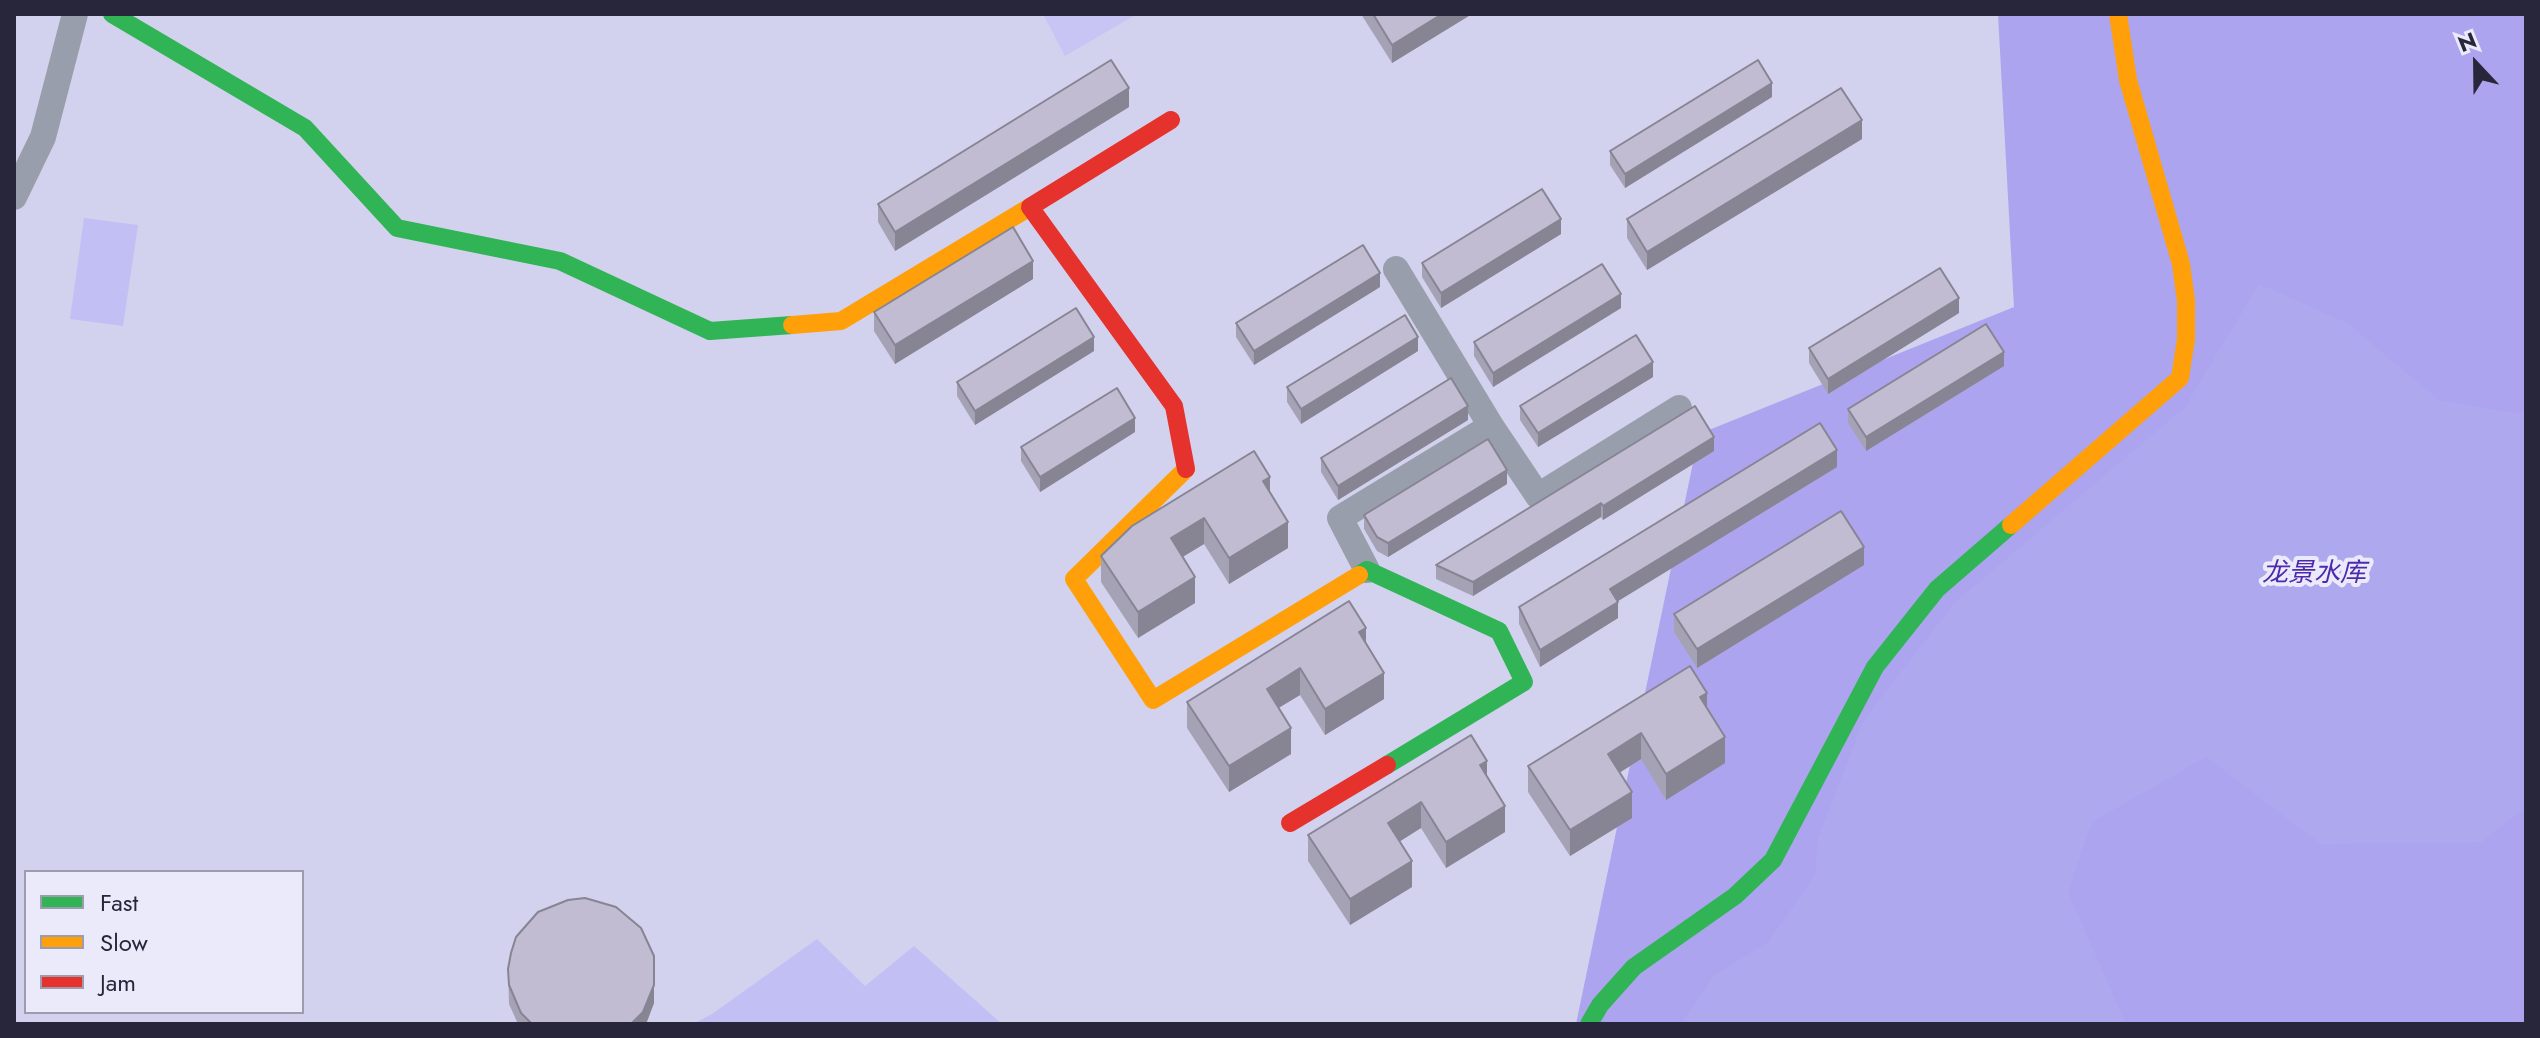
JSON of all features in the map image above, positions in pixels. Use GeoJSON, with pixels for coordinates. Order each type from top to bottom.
{"type":"FeatureCollection","features":[{"type":"Feature","properties":{"kind":"street"},"geometry":{"type":"LineString","coordinates":[[14,197],[43,137],[75,14]]}},
{"type":"Feature","properties":{"kind":"street"},"geometry":{"type":"LineString","coordinates":[[112,14],[305,128],[397,228],[560,261],[710,331],[841,321],[1171,120]]}},
{"type":"Feature","properties":{"kind":"street"},"geometry":{"type":"LineString","coordinates":[[1589,1024],[1600,1005],[1634,967],[1735,896],[1773,860],[1875,667],[1937,589],[2180,378],[2187,347],[2187,307],[2180,252],[2128,80],[2118,14]]}},
{"type":"Feature","properties":{"kind":"street"},"geometry":{"type":"LineString","coordinates":[[1030,207],[1174,406],[1187,468],[1074,579],[1153,700],[1367,570]]}},
{"type":"Feature","properties":{"kind":"street"},"geometry":{"type":"LineString","coordinates":[[1396,269],[1491,426],[1538,496],[1679,408]]}},
{"type":"Feature","properties":{"kind":"street"},"geometry":{"type":"LineString","coordinates":[[1290,823],[1524,682],[1499,631],[1367,570],[1340,518],[1491,426]]}},
{"type":"Feature","properties":{"kind":"shaded area"},"geometry":{"type":"Polygon","coordinates":[[[1043,14],[1137,14],[1065,56],[1043,14]]]}},
{"type":"Feature","properties":{"kind":"shaded area"},"geometry":{"type":"Polygon","coordinates":[[[1998,14],[2526,14],[2526,1024],[1576,1024],[1699,434],[2014,307],[1998,14]]]}},
{"type":"Feature","properties":{"kind":"shaded area"},"geometry":{"type":"Polygon","coordinates":[[[84,218],[138,225],[123,326],[70,319],[84,218]]]}},
{"type":"Feature","properties":{"kind":"shaded area"},"geometry":{"type":"Polygon","coordinates":[[[817,939],[865,986],[914,946],[1002,1024],[693,1024],[712,1014],[817,939]]]}},
{"type":"Feature","properties":{"kind":"water","name":"龙景水库"},"geometry":{"type":"Polygon","coordinates":[[[2259,284],[2347,323],[2439,400],[2526,415],[2526,807],[2482,842],[2321,844],[2206,757],[2092,822],[2068,892],[2126,1024],[1681,1024],[1713,977],[1769,941],[1815,875],[1818,839],[1863,721],[1954,603],[2185,407],[2259,284]]]}},
{"type":"Feature","properties":{"kind":"building"},"geometry":{"type":"Polygon","coordinates":[[[1373,14],[1442,14],[1392,45],[1373,14]]]}},
{"type":"Feature","properties":{"kind":"building"},"geometry":{"type":"Polygon","coordinates":[[[1111,60],[1129,88],[895,232],[878,204],[1111,60]]]}},
{"type":"Feature","properties":{"kind":"building"},"geometry":{"type":"Polygon","coordinates":[[[1758,60],[1772,83],[1625,174],[1610,151],[1758,60]]]}},
{"type":"Feature","properties":{"kind":"building"},"geometry":{"type":"Polygon","coordinates":[[[1841,88],[1862,120],[1647,252],[1627,219],[1841,88]]]}},
{"type":"Feature","properties":{"kind":"building"},"geometry":{"type":"Polygon","coordinates":[[[1542,189],[1561,219],[1441,293],[1422,263],[1542,189]]]}},
{"type":"Feature","properties":{"kind":"building"},"geometry":{"type":"Polygon","coordinates":[[[1013,227],[1033,261],[895,345],[874,312],[1013,227]]]}},
{"type":"Feature","properties":{"kind":"building"},"geometry":{"type":"Polygon","coordinates":[[[1363,245],[1380,273],[1254,351],[1236,323],[1363,245]]]}},
{"type":"Feature","properties":{"kind":"building"},"geometry":{"type":"Polygon","coordinates":[[[1602,264],[1621,294],[1493,373],[1474,342],[1602,264]]]}},
{"type":"Feature","properties":{"kind":"building"},"geometry":{"type":"Polygon","coordinates":[[[1940,268],[1959,298],[1828,379],[1809,348],[1940,268]]]}},
{"type":"Feature","properties":{"kind":"building"},"geometry":{"type":"Polygon","coordinates":[[[1076,308],[1094,337],[975,411],[957,382],[1076,308]]]}},
{"type":"Feature","properties":{"kind":"building"},"geometry":{"type":"Polygon","coordinates":[[[1405,315],[1418,337],[1301,409],[1287,387],[1405,315]]]}},
{"type":"Feature","properties":{"kind":"building"},"geometry":{"type":"Polygon","coordinates":[[[1986,324],[2004,352],[1866,437],[1848,409],[1986,324]]]}},
{"type":"Feature","properties":{"kind":"building"},"geometry":{"type":"Polygon","coordinates":[[[1636,335],[1653,362],[1538,433],[1520,406],[1636,335]]]}},
{"type":"Feature","properties":{"kind":"building"},"geometry":{"type":"Polygon","coordinates":[[[1451,378],[1468,406],[1338,486],[1321,458],[1451,378]]]}},
{"type":"Feature","properties":{"kind":"building"},"geometry":{"type":"Polygon","coordinates":[[[1117,388],[1135,418],[1040,477],[1021,447],[1117,388]]]}},
{"type":"Feature","properties":{"kind":"building"},"geometry":{"type":"Polygon","coordinates":[[[1695,406],[1714,437],[1603,506],[1601,503],[1473,582],[1436,565],[1695,406]]]}},
{"type":"Feature","properties":{"kind":"building"},"geometry":{"type":"Polygon","coordinates":[[[1820,423],[1837,450],[1610,589],[1618,602],[1540,650],[1519,607],[1820,423]]]}},
{"type":"Feature","properties":{"kind":"building"},"geometry":{"type":"Polygon","coordinates":[[[1488,439],[1507,470],[1388,543],[1377,537],[1364,515],[1488,439]]]}},
{"type":"Feature","properties":{"kind":"building"},"geometry":{"type":"Polygon","coordinates":[[[1254,451],[1270,477],[1263,481],[1288,522],[1229,558],[1204,518],[1171,538],[1195,577],[1138,612],[1101,556],[1132,526],[1254,451]]]}},
{"type":"Feature","properties":{"kind":"building"},"geometry":{"type":"Polygon","coordinates":[[[1841,511],[1864,547],[1697,649],[1674,614],[1841,511]]]}},
{"type":"Feature","properties":{"kind":"building"},"geometry":{"type":"Polygon","coordinates":[[[1349,601],[1366,628],[1359,632],[1384,673],[1325,709],[1300,668],[1267,689],[1291,728],[1229,766],[1187,702],[1349,601]]]}},
{"type":"Feature","properties":{"kind":"building"},"geometry":{"type":"Polygon","coordinates":[[[1690,666],[1707,693],[1700,697],[1725,737],[1666,774],[1641,733],[1608,754],[1632,792],[1570,830],[1528,766],[1690,666]]]}},
{"type":"Feature","properties":{"kind":"building"},"geometry":{"type":"Polygon","coordinates":[[[1471,735],[1487,761],[1480,765],[1505,806],[1446,842],[1421,802],[1388,823],[1412,861],[1350,899],[1308,835],[1471,735]]]}},
{"type":"Feature","properties":{"kind":"building"},"geometry":{"type":"Polygon","coordinates":[[[585,898],[616,907],[641,928],[654,956],[654,985],[643,1012],[631,1024],[532,1024],[521,1013],[509,985],[508,969],[516,937],[538,912],[568,900],[585,898]]]}},
{"type":"Feature","properties":{"kind":"traffic: fast"},"geometry":{"type":"LineString","coordinates":[[112,14],[305,128],[397,228],[560,261],[710,331],[792,325]]}},
{"type":"Feature","properties":{"kind":"traffic: fast"},"geometry":{"type":"LineString","coordinates":[[1589,1024],[1600,1005],[1634,967],[1735,896],[1773,860],[1875,667],[1937,589],[2011,525]]}},
{"type":"Feature","properties":{"kind":"traffic: fast"},"geometry":{"type":"LineString","coordinates":[[1359,575],[1367,570],[1499,631],[1524,682],[1387,765]]}},
{"type":"Feature","properties":{"kind":"traffic: slow"},"geometry":{"type":"LineString","coordinates":[[2011,525],[2180,378],[2186,339],[2186,301],[2181,264],[2128,80],[2118,14]]}},
{"type":"Feature","properties":{"kind":"traffic: slow"},"geometry":{"type":"LineString","coordinates":[[792,325],[841,321],[1030,207]]}},
{"type":"Feature","properties":{"kind":"traffic: slow"},"geometry":{"type":"LineString","coordinates":[[1186,469],[1074,579],[1153,700],[1359,575]]}},
{"type":"Feature","properties":{"kind":"traffic: jam"},"geometry":{"type":"LineString","coordinates":[[1171,120],[1030,207],[1174,406],[1186,469]]}},
{"type":"Feature","properties":{"kind":"traffic: jam"},"geometry":{"type":"LineString","coordinates":[[1290,823],[1387,765]]}}]}
